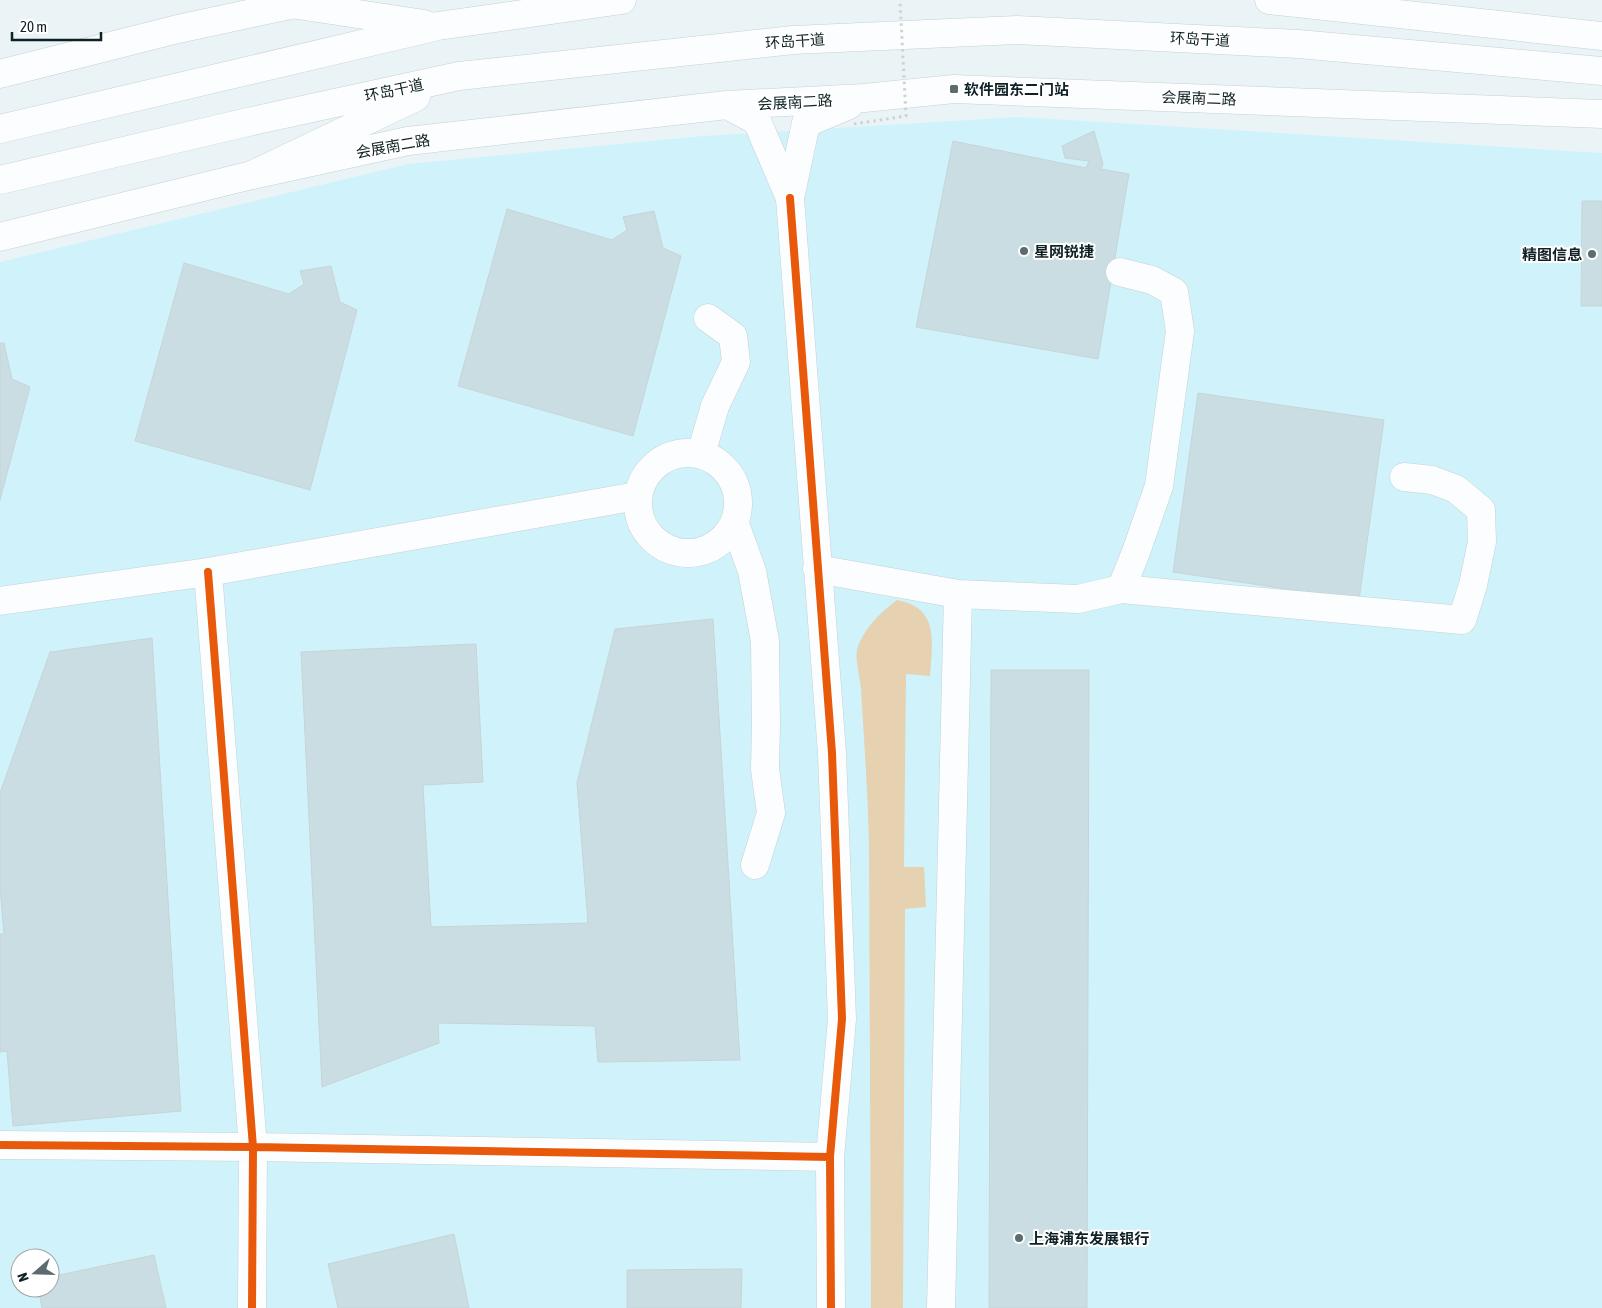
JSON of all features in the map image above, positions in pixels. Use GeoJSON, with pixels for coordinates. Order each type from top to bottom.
{"type":"FeatureCollection","features":[{"type":"Feature","properties":{"kind":"main road"},"geometry":{"type":"LineString","coordinates":[[0,128],[438,26],[622,0]]}},
{"type":"Feature","properties":{"kind":"main road"},"geometry":{"type":"LineString","coordinates":[[1281,1],[1602,36]]}},
{"type":"Feature","properties":{"kind":"main road"},"geometry":{"type":"LineString","coordinates":[[0,74],[178,29],[302,2],[438,26]]}},
{"type":"Feature","properties":{"kind":"main road","name":"环岛干道"},"geometry":{"type":"LineString","coordinates":[[0,180],[248,122],[459,76],[793,40],[1017,30],[1298,44],[1602,72]]}},
{"type":"Feature","properties":{"kind":"main road"},"geometry":{"type":"LineString","coordinates":[[252,175],[459,76]]}},
{"type":"Feature","properties":{"kind":"main road","name":"会展南二路"},"geometry":{"type":"LineString","coordinates":[[0,237],[252,175],[408,141],[727,105],[864,98],[954,89],[1602,114]]}},
{"type":"Feature","properties":{"kind":"main road"},"geometry":{"type":"LineString","coordinates":[[831,1308],[830,1157],[842,1019],[832,753],[790,198],[806,124],[864,98]]}},
{"type":"Feature","properties":{"kind":"main road"},"geometry":{"type":"LineString","coordinates":[[727,105],[757,121],[790,198]]}},
{"type":"Feature","properties":{"kind":"main road"},"geometry":{"type":"LineString","coordinates":[[1120,272],[1152,280],[1174,292],[1180,331],[1159,486],[1121,589]]}},
{"type":"Feature","properties":{"kind":"main road"},"geometry":{"type":"LineString","coordinates":[[702,454],[715,406],[736,362],[733,336],[708,318]]}},
{"type":"Feature","properties":{"kind":"main road"},"geometry":{"type":"LineString","coordinates":[[685,452],[702,454],[721,464],[733,479],[738,495],[739,507],[735,524],[730,533],[717,545],[693,555],[675,553],[663,547],[648,535],[640,518],[638,496],[643,479],[650,469],[664,458],[685,452]]}},
{"type":"Feature","properties":{"kind":"main road"},"geometry":{"type":"LineString","coordinates":[[817,569],[958,594],[1078,599],[1121,589],[1462,620],[1473,585],[1482,542],[1481,510],[1456,489],[1432,480],[1404,477]]}},
{"type":"Feature","properties":{"kind":"main road"},"geometry":{"type":"LineString","coordinates":[[0,600],[208,572],[638,496]]}},
{"type":"Feature","properties":{"kind":"main road"},"geometry":{"type":"LineString","coordinates":[[735,524],[752,571],[765,641],[765,769],[771,813],[755,865]]}},
{"type":"Feature","properties":{"kind":"main road"},"geometry":{"type":"LineString","coordinates":[[208,572],[252,1147],[252,1308]]}},
{"type":"Feature","properties":{"kind":"main road"},"geometry":{"type":"LineString","coordinates":[[941,1308],[958,594]]}},
{"type":"Feature","properties":{"kind":"main road"},"geometry":{"type":"LineString","coordinates":[[0,1145],[252,1147],[830,1157]]}},
{"type":"Feature","properties":{"kind":"path"},"geometry":{"type":"LineString","coordinates":[[854,124],[906,116],[900,0]]}},
{"type":"Feature","properties":{"kind":"shaded area"},"geometry":{"type":"Polygon","coordinates":[[[1020,117],[1602,153],[1602,1308],[0,1308],[0,262],[408,164],[703,136],[1020,117]]]}},
{"type":"Feature","properties":{"kind":"shaded area"},"geometry":{"type":"Polygon","coordinates":[[[897,600],[911,604],[921,610],[927,619],[932,639],[930,676],[906,674],[904,867],[924,867],[926,907],[905,909],[903,1308],[871,1308],[869,846],[861,689],[857,650],[868,628],[884,610],[897,600]]]}},
{"type":"Feature","properties":{"kind":"building","name":"星网锐捷"},"geometry":{"type":"Polygon","coordinates":[[[1094,131],[1103,164],[1101,169],[1129,174],[1098,359],[916,327],[953,141],[1086,168],[1089,161],[1065,158],[1062,146],[1094,131]]]}},
{"type":"Feature","properties":{"kind":"building","name":"精图信息"},"geometry":{"type":"Polygon","coordinates":[[[1582,201],[1602,201],[1602,306],[1581,306],[1582,201]]]}},
{"type":"Feature","properties":{"kind":"building"},"geometry":{"type":"Polygon","coordinates":[[[507,209],[612,240],[627,230],[623,217],[654,211],[663,248],[681,256],[633,436],[458,386],[507,209]]]}},
{"type":"Feature","properties":{"kind":"building"},"geometry":{"type":"Polygon","coordinates":[[[184,263],[289,294],[304,284],[300,271],[331,266],[340,302],[357,310],[310,490],[135,441],[184,263]]]}},
{"type":"Feature","properties":{"kind":"building"},"geometry":{"type":"Polygon","coordinates":[[[0,343],[4,343],[12,379],[30,387],[0,500],[0,343]]]}},
{"type":"Feature","properties":{"kind":"building"},"geometry":{"type":"Polygon","coordinates":[[[1198,393],[1384,420],[1359,600],[1173,572],[1198,393]]]}},
{"type":"Feature","properties":{"kind":"building"},"geometry":{"type":"Polygon","coordinates":[[[713,619],[740,1060],[598,1062],[595,1026],[438,1023],[439,1043],[322,1087],[301,652],[476,644],[483,782],[423,785],[431,927],[588,923],[577,783],[615,629],[713,619]]]}},
{"type":"Feature","properties":{"kind":"building"},"geometry":{"type":"Polygon","coordinates":[[[152,638],[181,1111],[13,1126],[7,1051],[0,1052],[0,934],[4,934],[0,887],[0,793],[50,652],[152,638]]]}},
{"type":"Feature","properties":{"kind":"building"},"geometry":{"type":"Polygon","coordinates":[[[991,670],[1089,670],[1087,1308],[989,1308],[991,670]]]}},
{"type":"Feature","properties":{"kind":"building"},"geometry":{"type":"Polygon","coordinates":[[[454,1234],[469,1308],[338,1308],[328,1264],[454,1234]]]}},
{"type":"Feature","properties":{"kind":"building"},"geometry":{"type":"Polygon","coordinates":[[[154,1255],[166,1308],[42,1308],[40,1298],[60,1298],[60,1275],[154,1255]]]}},
{"type":"Feature","properties":{"kind":"building"},"geometry":{"type":"Polygon","coordinates":[[[742,1269],[741,1308],[627,1308],[627,1270],[742,1269]]]}},
{"type":"Feature","properties":{"kind":"cycle path"},"geometry":{"type":"LineString","coordinates":[[790,198],[832,753],[842,1019],[830,1157],[831,1308]]}},
{"type":"Feature","properties":{"kind":"cycle path"},"geometry":{"type":"LineString","coordinates":[[208,572],[253,1147],[252,1308]]}},
{"type":"Feature","properties":{"kind":"cycle path"},"geometry":{"type":"LineString","coordinates":[[0,1145],[253,1147],[830,1157]]}},
{"type":"Feature","properties":{"kind":"place","name":"软件园东二门站"},"geometry":{"type":"Point","coordinates":[954,89]}},
{"type":"Feature","properties":{"kind":"place","name":"星网锐捷"},"geometry":{"type":"Point","coordinates":[1024,251]}},
{"type":"Feature","properties":{"kind":"place","name":"精图信息"},"geometry":{"type":"Point","coordinates":[1592,254]}},
{"type":"Feature","properties":{"kind":"place","name":"上海浦东发展银行"},"geometry":{"type":"Point","coordinates":[1019,1238]}}]}
